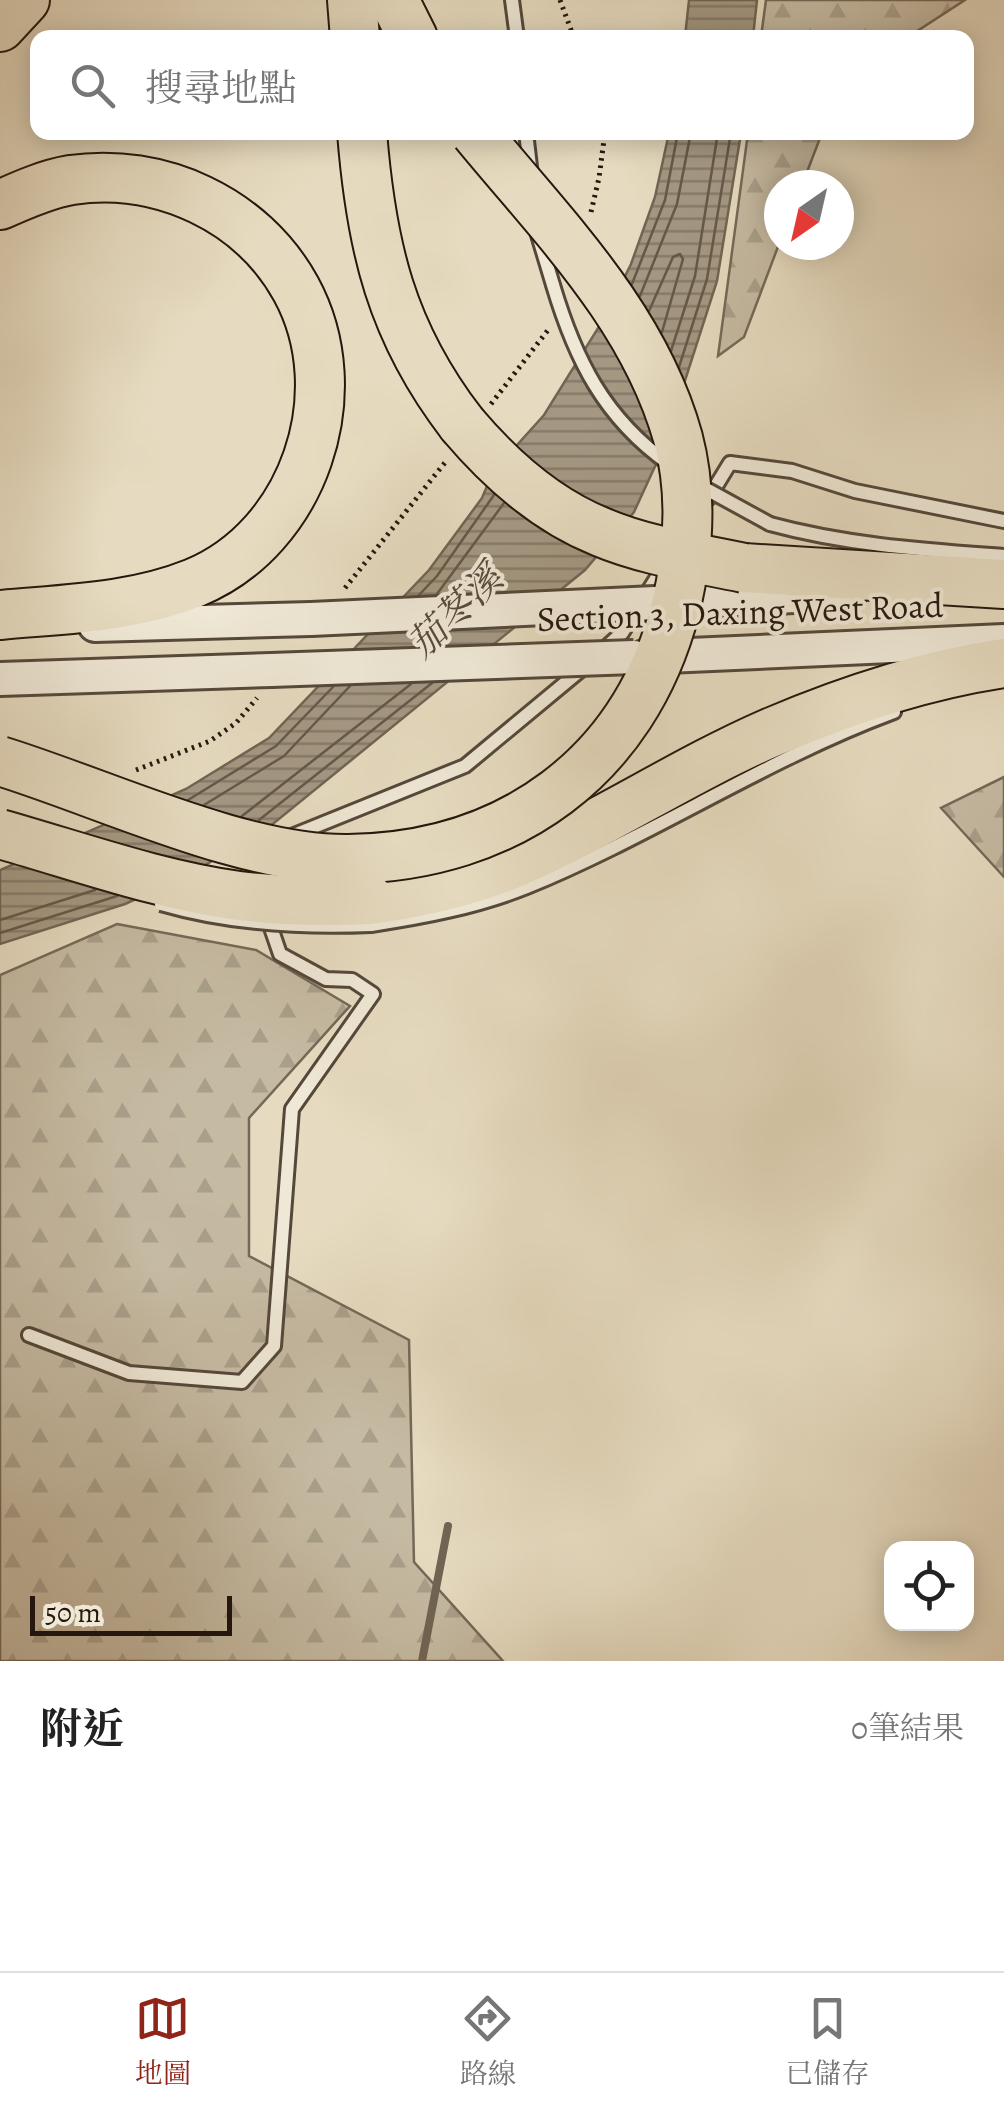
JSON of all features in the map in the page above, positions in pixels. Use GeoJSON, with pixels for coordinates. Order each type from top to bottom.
{"type":"FeatureCollection","features":[{"type":"Feature","properties":{"kind":"highway"},"geometry":{"type":"LineString","coordinates":[[0,28],[24,0]]}},
{"type":"Feature","properties":{"kind":"highway"},"geometry":{"type":"LineString","coordinates":[[352,0],[354,30]]}},
{"type":"Feature","properties":{"kind":"highway"},"geometry":{"type":"LineString","coordinates":[[363,140],[373,232],[390,296],[419,361],[467,429],[516,480],[556,508],[600,532],[639,545],[744,568],[1004,584]]}},
{"type":"Feature","properties":{"kind":"highway"},"geometry":{"type":"LineString","coordinates":[[0,761],[218,836],[286,852],[343,859],[394,857],[492,831],[566,788],[603,752],[634,710],[653,673],[684,572],[689,522],[678,438],[637,336],[583,261],[481,140]]}},
{"type":"Feature","properties":{"kind":"highway"},"geometry":{"type":"LineString","coordinates":[[0,205],[68,180],[104,177],[170,187],[204,200],[242,224],[270,252],[296,290],[314,340],[318,387],[318,421],[309,458],[295,490],[255,544],[222,568],[196,582],[154,596],[102,607],[0,615]]}},
{"type":"Feature","properties":{"kind":"highway"},"geometry":{"type":"LineString","coordinates":[[0,834],[188,886],[236,896],[370,912],[514,863],[767,734],[842,704],[904,683],[1004,664]]}},
{"type":"Feature","properties":{"kind":"street","name":"Section 3, Daxing West Road"},"geometry":{"type":"LineString","coordinates":[[0,627],[323,610],[655,604],[1004,584]]}},
{"type":"Feature","properties":{"kind":"street","name":"Section 3, Daxing West Road"},"geometry":{"type":"LineString","coordinates":[[0,679],[266,681],[634,657],[1004,641]]}},
{"type":"Feature","properties":{"kind":"lane"},"geometry":{"type":"LineString","coordinates":[[512,0],[516,30]]}},
{"type":"Feature","properties":{"kind":"lane"},"geometry":{"type":"LineString","coordinates":[[527,140],[538,238],[568,334],[590,381],[621,422],[662,460],[706,490],[770,524],[820,538],[1004,556]]}},
{"type":"Feature","properties":{"kind":"lane"},"geometry":{"type":"LineString","coordinates":[[273,857],[279,841],[465,766],[545,702],[622,633],[730,464],[792,472],[856,491],[1004,521]]}},
{"type":"Feature","properties":{"kind":"lane"},"geometry":{"type":"LineString","coordinates":[[146,900],[233,920],[307,928],[370,912],[426,917],[527,887],[781,759],[909,706]]}},
{"type":"Feature","properties":{"kind":"lane"},"geometry":{"type":"LineString","coordinates":[[30,1334],[129,1373],[242,1382],[274,1346],[292,1109],[374,994],[352,980],[326,979],[280,954],[266,918],[267,888]]}},
{"type":"Feature","properties":{"kind":"path"},"geometry":{"type":"LineString","coordinates":[[560,0],[571,30]]}},
{"type":"Feature","properties":{"kind":"path"},"geometry":{"type":"LineString","coordinates":[[590,213],[600,178],[603,140]]}},
{"type":"Feature","properties":{"kind":"path"},"geometry":{"type":"LineString","coordinates":[[323,610],[543,339],[550,325]]}},
{"type":"Feature","properties":{"kind":"path"},"geometry":{"type":"LineString","coordinates":[[123,776],[210,741],[236,723],[266,681]]}},
{"type":"Feature","properties":{"kind":"green space"},"geometry":{"type":"Polygon","coordinates":[[[766,0],[965,0],[919,30],[762,30],[766,0]]]}},
{"type":"Feature","properties":{"kind":"green space"},"geometry":{"type":"Polygon","coordinates":[[[747,140],[819,140],[808,170],[764,170],[764,260],[773,260],[744,337],[718,356],[747,140]]]}},
{"type":"Feature","properties":{"kind":"green space"},"geometry":{"type":"Polygon","coordinates":[[[1004,777],[1004,877],[941,808],[1004,777]]]}},
{"type":"Feature","properties":{"kind":"green space"},"geometry":{"type":"Polygon","coordinates":[[[117,924],[256,950],[350,1006],[249,1118],[249,1256],[409,1340],[414,1562],[503,1661],[0,1661],[0,975],[117,924]]]}},
{"type":"Feature","properties":{"kind":"water"},"geometry":{"type":"Polygon","coordinates":[[[689,0],[757,0],[754,30],[686,30],[689,0]]]}},
{"type":"Feature","properties":{"kind":"water","name":"茄苳溪"},"geometry":{"type":"Polygon","coordinates":[[[667,140],[740,140],[717,281],[663,449],[634,512],[585,570],[274,823],[189,875],[125,904],[0,944],[0,870],[186,789],[269,738],[429,570],[482,498],[493,472],[544,415],[605,317],[631,264],[655,197],[667,140]]]}},
{"type":"Feature","properties":{"kind":"waterway"},"geometry":{"type":"LineString","coordinates":[[422,1661],[448,1526]]}}]}
